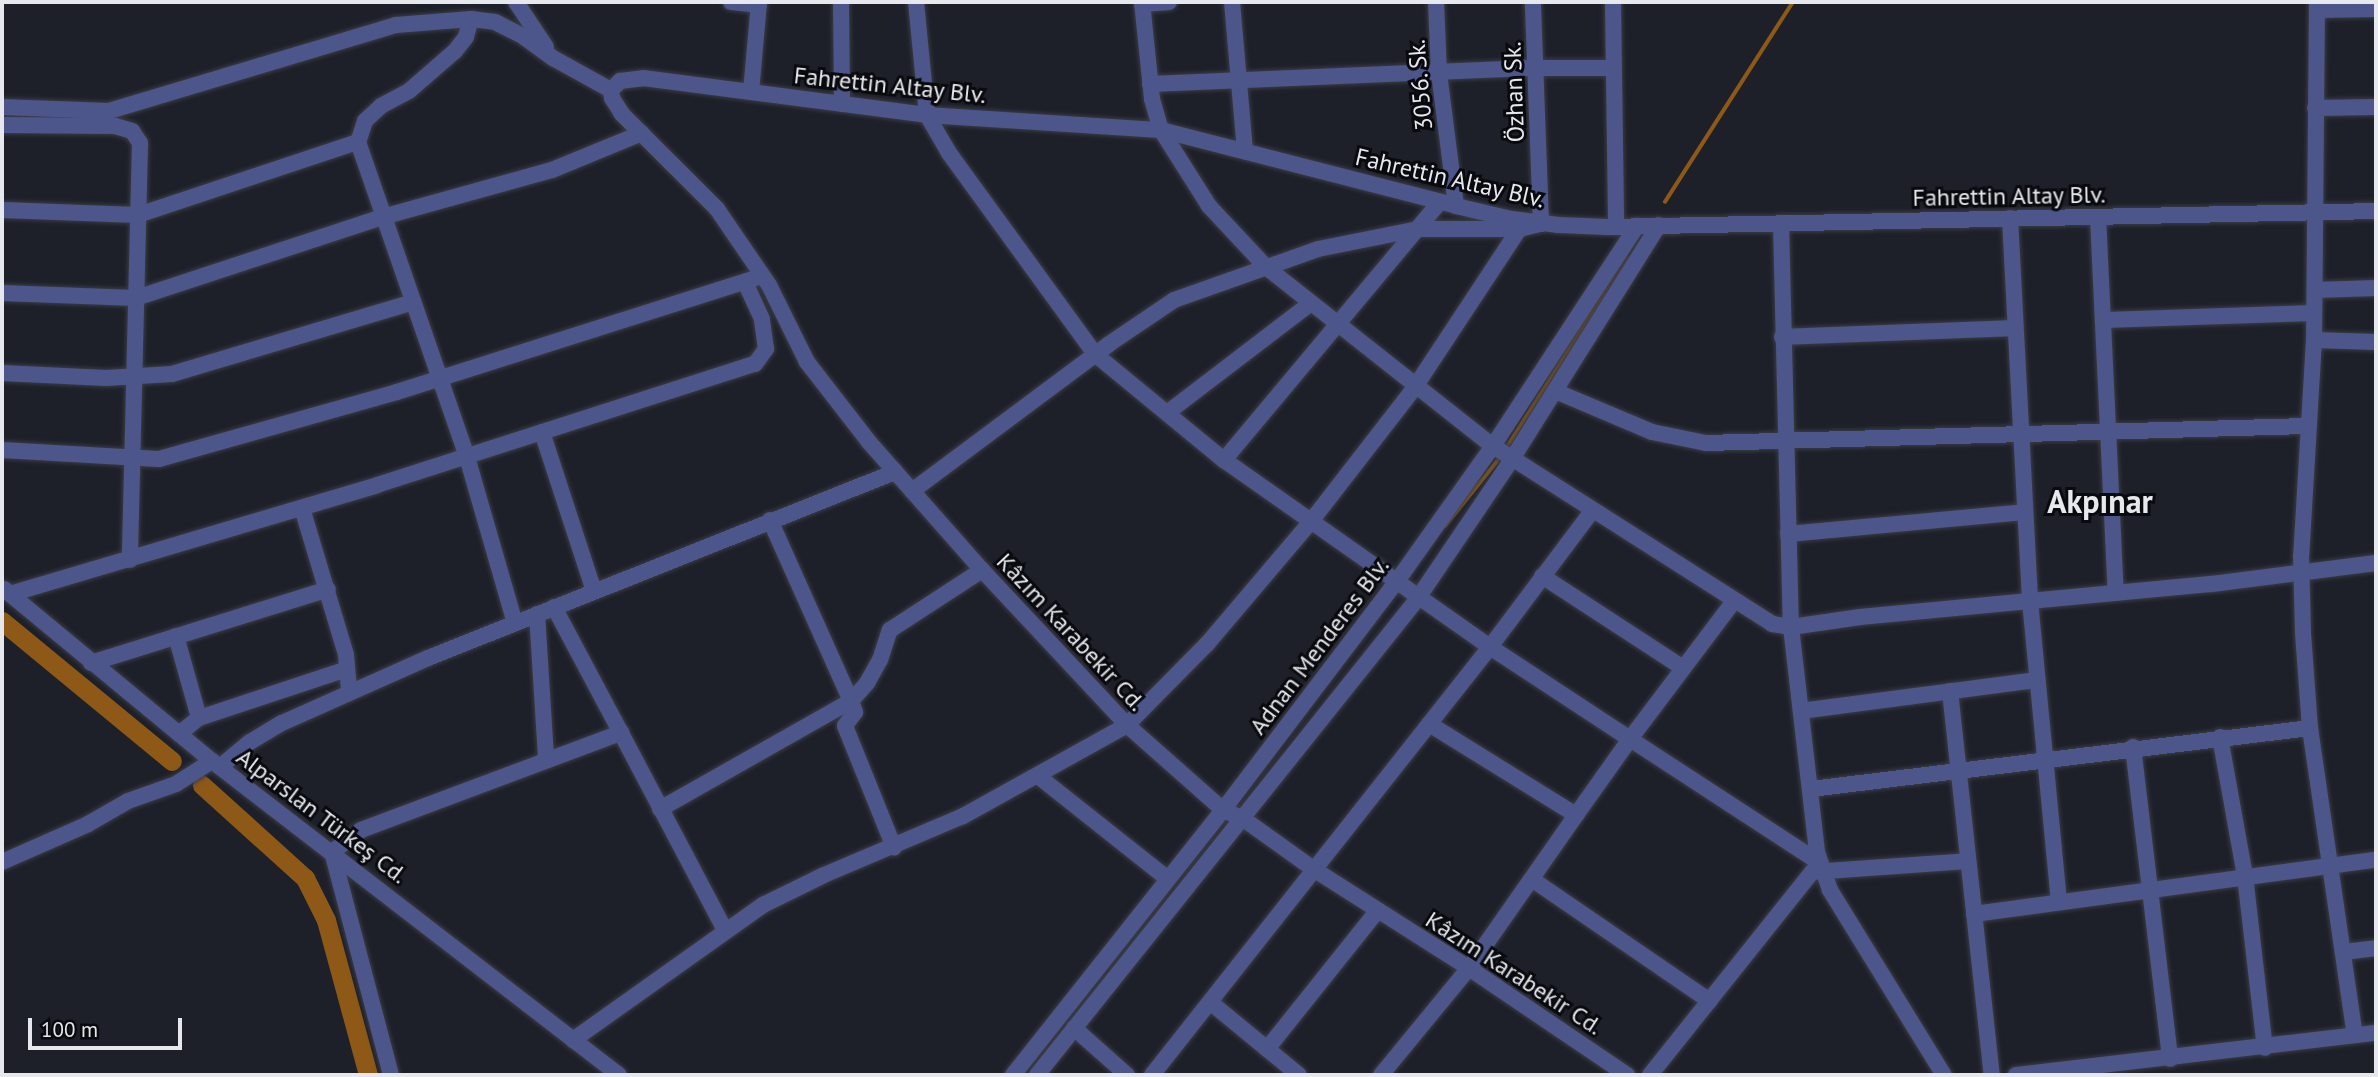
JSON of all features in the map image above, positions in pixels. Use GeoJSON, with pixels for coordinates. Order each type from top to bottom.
{"type":"FeatureCollection","features":[{"type":"Feature","properties":{"kind":"street"},"geometry":{"type":"LineString","coordinates":[[516,2],[553,58]]}},
{"type":"Feature","properties":{"kind":"street"},"geometry":{"type":"LineString","coordinates":[[731,2],[759,4],[751,92]]}},
{"type":"Feature","properties":{"kind":"street"},"geometry":{"type":"LineString","coordinates":[[841,2],[842,104]]}},
{"type":"Feature","properties":{"kind":"street"},"geometry":{"type":"LineString","coordinates":[[916,2],[927,115],[949,153],[1096,355],[1224,460],[1312,520],[1418,598],[1820,866],[1968,861]]}},
{"type":"Feature","properties":{"kind":"street"},"geometry":{"type":"LineString","coordinates":[[1169,2],[1142,3],[1150,84],[1161,130],[1209,206],[1266,267],[1493,446],[1772,624],[1791,627],[1860,617],[2212,584],[2301,570],[2376,563]]}},
{"type":"Feature","properties":{"kind":"street"},"geometry":{"type":"LineString","coordinates":[[1232,2],[1245,151]]}},
{"type":"Feature","properties":{"kind":"street","name":"3056. Sk."},"geometry":{"type":"LineString","coordinates":[[1436,2],[1448,204]]}},
{"type":"Feature","properties":{"kind":"street","name":"Özhan Sk."},"geometry":{"type":"LineString","coordinates":[[1533,2],[1541,223]]}},
{"type":"Feature","properties":{"kind":"street"},"geometry":{"type":"LineString","coordinates":[[1613,2],[1616,226]]}},
{"type":"Feature","properties":{"kind":"street"},"geometry":{"type":"LineString","coordinates":[[2355,1035],[2310,728],[2301,570],[2314,340],[2317,6],[2376,9]]}},
{"type":"Feature","properties":{"kind":"street"},"geometry":{"type":"LineString","coordinates":[[471,19],[466,37],[455,51],[409,91],[381,106],[365,121],[358,142],[386,216],[467,457],[515,623]]}},
{"type":"Feature","properties":{"kind":"street"},"geometry":{"type":"LineString","coordinates":[[130,561],[140,143],[132,131],[115,126],[7,125],[8,108],[109,111],[396,25],[471,19],[495,22],[611,90]]}},
{"type":"Feature","properties":{"kind":"street"},"geometry":{"type":"LineString","coordinates":[[1150,84],[1536,68],[1613,68]]}},
{"type":"Feature","properties":{"kind":"street","name":"Fahrettin Altay Blv."},"geometry":{"type":"LineString","coordinates":[[611,90],[620,81],[643,78],[927,115],[1161,130],[1448,204],[1541,223],[1637,226],[2376,211]]}},
{"type":"Feature","properties":{"kind":"street","name":"Kâzım Karabekir Cd."},"geometry":{"type":"LineString","coordinates":[[611,90],[612,99],[622,114],[717,209],[763,276],[807,362],[895,472],[982,570],[1127,725],[1223,810],[1242,818],[1315,870],[1469,968],[1627,1075]]}},
{"type":"Feature","properties":{"kind":"street"},"geometry":{"type":"LineString","coordinates":[[2315,108],[2376,107]]}},
{"type":"Feature","properties":{"kind":"street"},"geometry":{"type":"LineString","coordinates":[[2,293],[136,298],[386,216],[552,170],[642,134]]}},
{"type":"Feature","properties":{"kind":"street"},"geometry":{"type":"LineString","coordinates":[[2,210],[138,215],[358,142]]}},
{"type":"Feature","properties":{"kind":"street"},"geometry":{"type":"LineString","coordinates":[[1224,460],[1418,229],[1448,204]]}},
{"type":"Feature","properties":{"kind":"street"},"geometry":{"type":"LineString","coordinates":[[2098,217],[2116,593]]}},
{"type":"Feature","properties":{"kind":"street"},"geometry":{"type":"LineString","coordinates":[[2010,218],[2030,601],[2059,902]]}},
{"type":"Feature","properties":{"kind":"street"},"geometry":{"type":"LineString","coordinates":[[912,491],[1174,300],[1318,249],[1418,229],[1519,229],[1541,223]]}},
{"type":"Feature","properties":{"kind":"street"},"geometry":{"type":"LineString","coordinates":[[1781,223],[1791,627],[1820,866],[1830,890],[1944,1075]]}},
{"type":"Feature","properties":{"kind":"street","name":"Adnan Menderes Blv."},"geometry":{"type":"LineString","coordinates":[[1037,1075],[1418,598],[1512,459],[1659,225]]}},
{"type":"Feature","properties":{"kind":"street","name":"Adnan Menderes Blv."},"geometry":{"type":"LineString","coordinates":[[1013,1075],[1223,810],[1397,581],[1493,446],[1637,226]]}},
{"type":"Feature","properties":{"kind":"street"},"geometry":{"type":"LineString","coordinates":[[573,1040],[725,930],[792,889],[963,816],[1127,725],[1207,644],[1312,520],[1415,387],[1519,229]]}},
{"type":"Feature","properties":{"kind":"street"},"geometry":{"type":"LineString","coordinates":[[2,450],[159,459],[441,378],[763,276]]}},
{"type":"Feature","properties":{"kind":"street"},"geometry":{"type":"LineString","coordinates":[[6,591],[130,561],[467,457],[755,364],[766,349],[762,319],[745,282]]}},
{"type":"Feature","properties":{"kind":"street"},"geometry":{"type":"LineString","coordinates":[[2315,290],[2376,288]]}},
{"type":"Feature","properties":{"kind":"street"},"geometry":{"type":"LineString","coordinates":[[2,373],[133,377],[172,374],[414,302]]}},
{"type":"Feature","properties":{"kind":"street"},"geometry":{"type":"LineString","coordinates":[[1167,413],[1311,303]]}},
{"type":"Feature","properties":{"kind":"street"},"geometry":{"type":"LineString","coordinates":[[2104,320],[2314,313]]}},
{"type":"Feature","properties":{"kind":"street"},"geometry":{"type":"LineString","coordinates":[[1782,337],[2015,328]]}},
{"type":"Feature","properties":{"kind":"street"},"geometry":{"type":"LineString","coordinates":[[2314,340],[2376,342]]}},
{"type":"Feature","properties":{"kind":"street"},"geometry":{"type":"LineString","coordinates":[[1555,391],[1675,439],[1706,443],[2020,432],[2308,426]]}},
{"type":"Feature","properties":{"kind":"street"},"geometry":{"type":"LineString","coordinates":[[542,432],[594,591]]}},
{"type":"Feature","properties":{"kind":"street"},"geometry":{"type":"LineString","coordinates":[[2,862],[88,824],[128,801],[176,784],[216,764],[282,723],[349,693],[554,607],[895,472]]}},
{"type":"Feature","properties":{"kind":"street"},"geometry":{"type":"LineString","coordinates":[[302,508],[328,589],[347,669],[349,693]]}},
{"type":"Feature","properties":{"kind":"street"},"geometry":{"type":"LineString","coordinates":[[1152,1075],[1490,647],[1592,511]]}},
{"type":"Feature","properties":{"kind":"street"},"geometry":{"type":"LineString","coordinates":[[1788,534],[2024,512]]}},
{"type":"Feature","properties":{"kind":"street"},"geometry":{"type":"LineString","coordinates":[[770,520],[851,701],[855,712],[845,726],[894,847]]}},
{"type":"Feature","properties":{"kind":"street"},"geometry":{"type":"LineString","coordinates":[[660,809],[851,701],[867,683],[880,660],[890,630],[982,570]]}},
{"type":"Feature","properties":{"kind":"street"},"geometry":{"type":"LineString","coordinates":[[1542,576],[1684,668]]}},
{"type":"Feature","properties":{"kind":"street"},"geometry":{"type":"LineString","coordinates":[[92,663],[328,589]]}},
{"type":"Feature","properties":{"kind":"street","name":"Alparslan Türkeş Cd."},"geometry":{"type":"LineString","coordinates":[[6,591],[178,734],[619,1075]]}},
{"type":"Feature","properties":{"kind":"street"},"geometry":{"type":"LineString","coordinates":[[1381,1075],[1469,968],[1630,739],[1734,601]]}},
{"type":"Feature","properties":{"kind":"street"},"geometry":{"type":"LineString","coordinates":[[554,607],[725,930]]}},
{"type":"Feature","properties":{"kind":"street"},"geometry":{"type":"LineString","coordinates":[[537,614],[545,759]]}},
{"type":"Feature","properties":{"kind":"street"},"geometry":{"type":"LineString","coordinates":[[176,636],[200,718]]}},
{"type":"Feature","properties":{"kind":"street"},"geometry":{"type":"LineString","coordinates":[[178,734],[200,718],[347,669]]}},
{"type":"Feature","properties":{"kind":"street"},"geometry":{"type":"LineString","coordinates":[[1801,711],[2038,680]]}},
{"type":"Feature","properties":{"kind":"street"},"geometry":{"type":"LineString","coordinates":[[1950,691],[1992,1075]]}},
{"type":"Feature","properties":{"kind":"street"},"geometry":{"type":"LineString","coordinates":[[1429,724],[1576,816]]}},
{"type":"Feature","properties":{"kind":"street"},"geometry":{"type":"LineString","coordinates":[[1811,789],[2133,747],[2310,728]]}},
{"type":"Feature","properties":{"kind":"street"},"geometry":{"type":"LineString","coordinates":[[391,1075],[332,852],[361,830],[545,759],[621,733]]}},
{"type":"Feature","properties":{"kind":"street"},"geometry":{"type":"LineString","coordinates":[[2220,737],[2245,876],[2265,1048]]}},
{"type":"Feature","properties":{"kind":"street"},"geometry":{"type":"LineString","coordinates":[[2133,747],[2170,1059]]}},
{"type":"Feature","properties":{"kind":"street"},"geometry":{"type":"LineString","coordinates":[[1038,776],[1168,879]]}},
{"type":"Feature","properties":{"kind":"street"},"geometry":{"type":"LineString","coordinates":[[1974,914],[2376,860]]}},
{"type":"Feature","properties":{"kind":"street"},"geometry":{"type":"LineString","coordinates":[[1650,1075],[1805,878],[1820,866]]}},
{"type":"Feature","properties":{"kind":"street"},"geometry":{"type":"LineString","coordinates":[[1533,880],[1710,1001]]}},
{"type":"Feature","properties":{"kind":"street"},"geometry":{"type":"LineString","coordinates":[[1267,1049],[1377,911]]}},
{"type":"Feature","properties":{"kind":"street"},"geometry":{"type":"LineString","coordinates":[[2344,951],[2376,948]]}},
{"type":"Feature","properties":{"kind":"street"},"geometry":{"type":"LineString","coordinates":[[1210,1002],[1299,1075]]}},
{"type":"Feature","properties":{"kind":"street"},"geometry":{"type":"LineString","coordinates":[[1074,1028],[1127,1075]]}},
{"type":"Feature","properties":{"kind":"street"},"geometry":{"type":"LineString","coordinates":[[2016,1075],[2376,1033]]}},
{"type":"Feature","properties":{"kind":"waterway"},"geometry":{"type":"LineString","coordinates":[[1665,202],[1793,2]]}},
{"type":"Feature","properties":{"kind":"waterway"},"geometry":{"type":"LineString","coordinates":[[1507,447],[1627,257]]}},
{"type":"Feature","properties":{"kind":"waterway"},"geometry":{"type":"LineString","coordinates":[[1445,526],[1499,459]]}},
{"type":"Feature","properties":{"kind":"waterway"},"geometry":{"type":"LineString","coordinates":[[2,621],[172,761]]}},
{"type":"Feature","properties":{"kind":"waterway"},"geometry":{"type":"LineString","coordinates":[[202,785],[305,878],[326,920],[368,1075]]}},
{"type":"Feature","properties":{"kind":"district","name":"Akpınar"},"geometry":{"type":"Point","coordinates":[2100,501]}}]}
